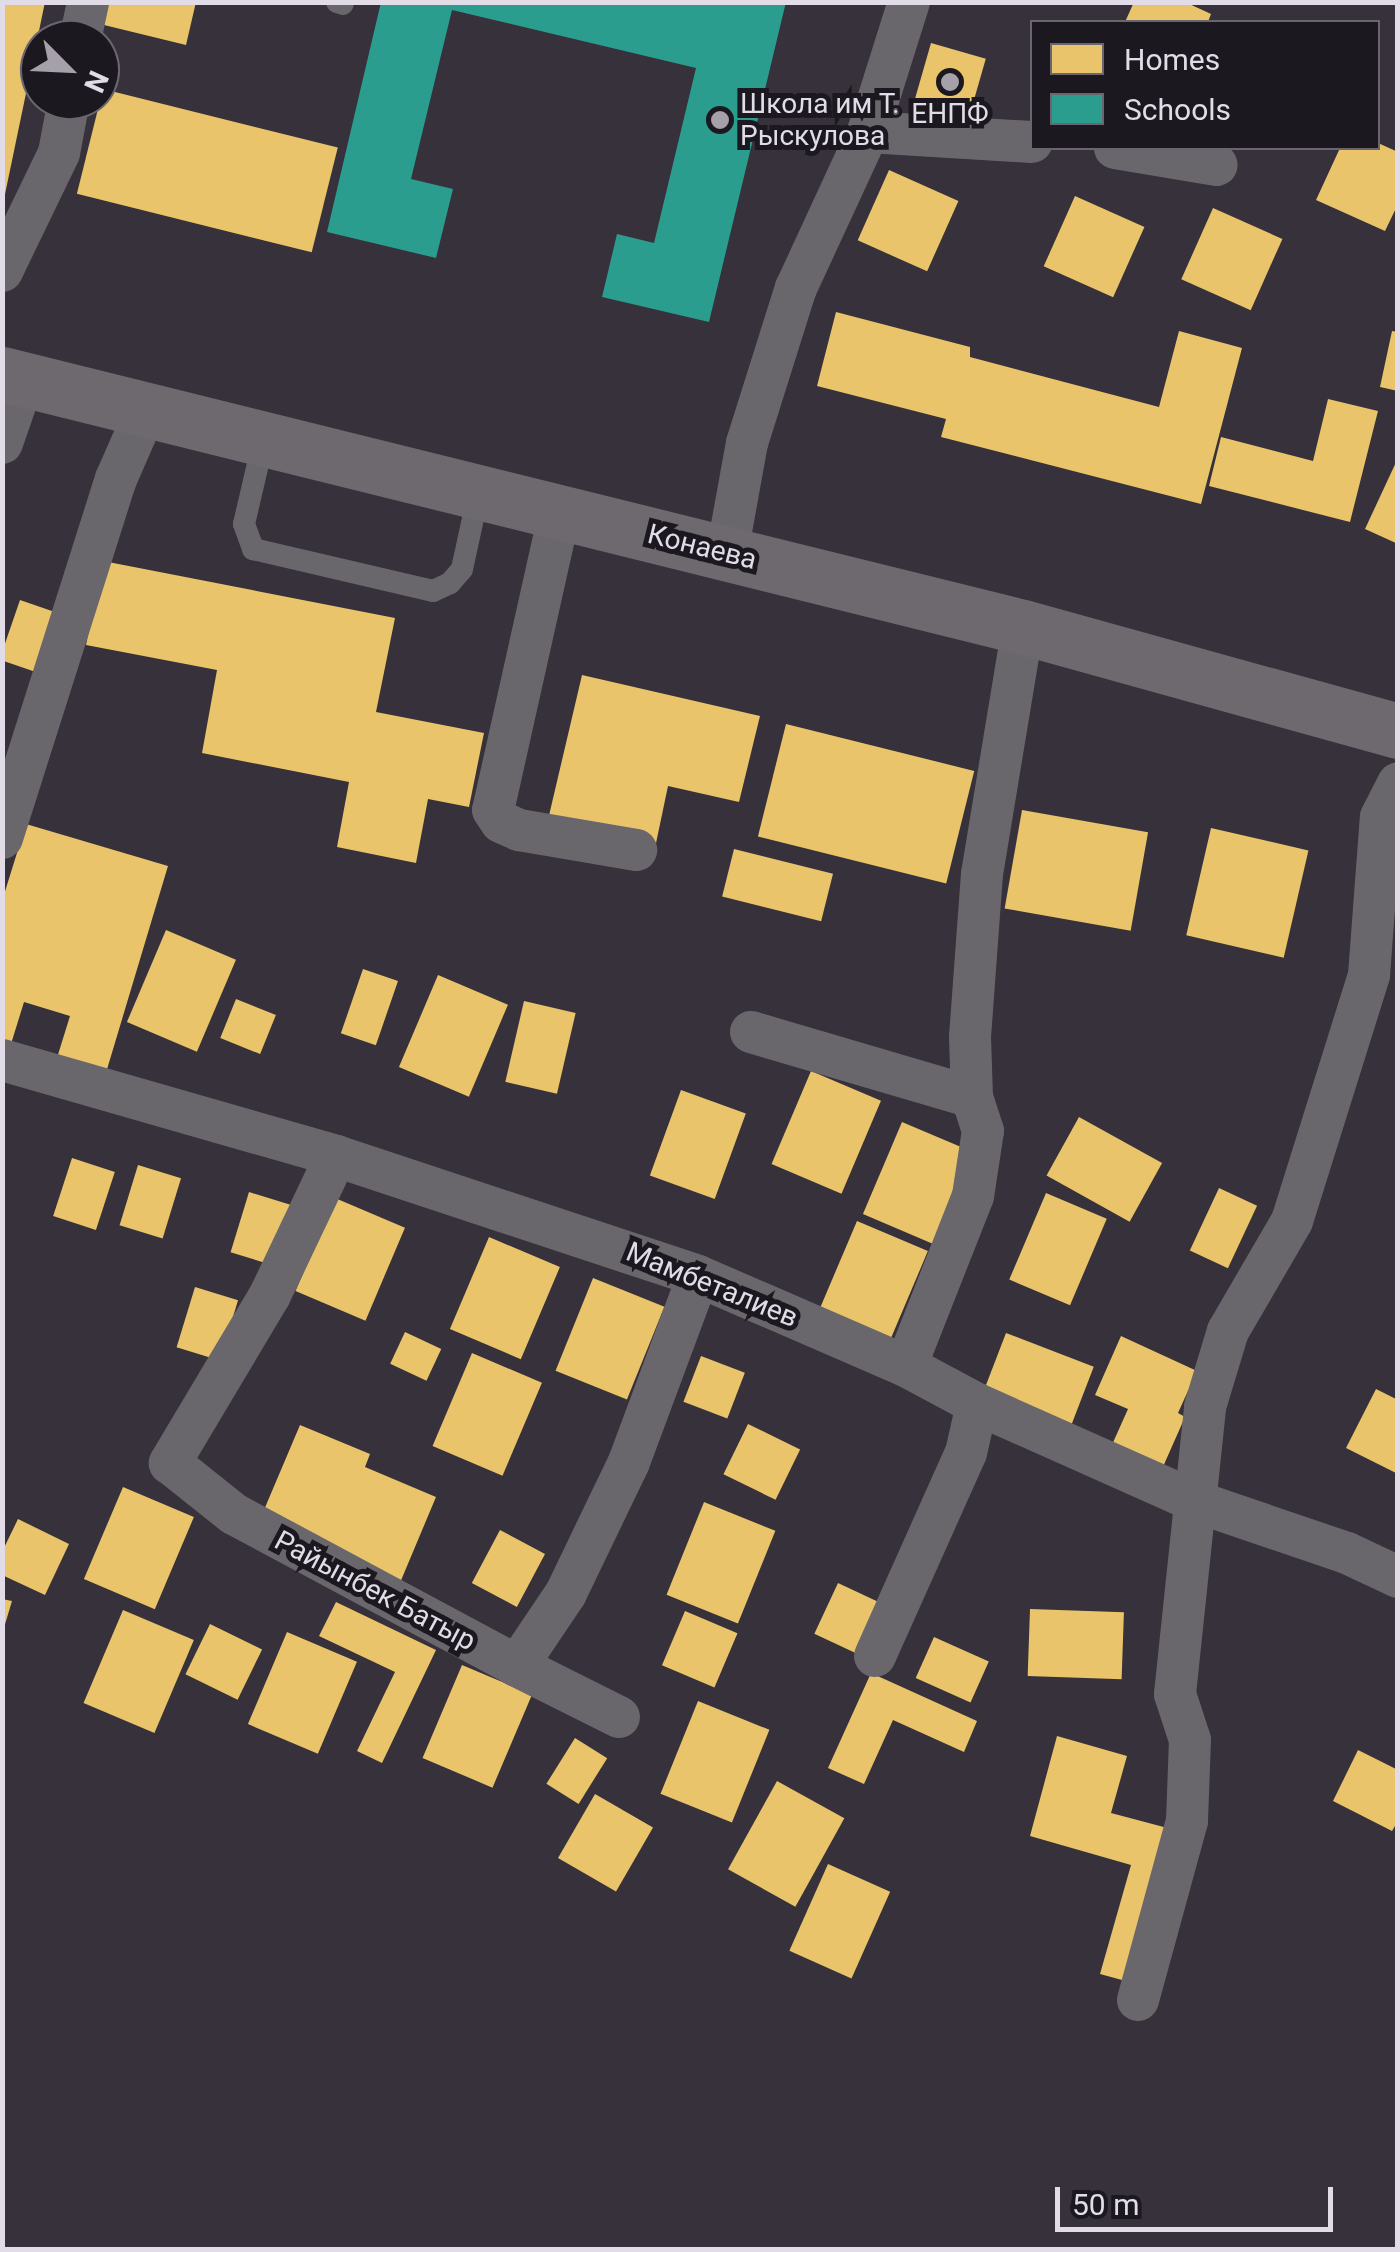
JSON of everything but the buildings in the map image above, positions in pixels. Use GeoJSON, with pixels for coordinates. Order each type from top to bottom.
{"type":"FeatureCollection","features":[{"type":"Feature","properties":{"kind":"main road","name":"Конаева"},"geometry":{"type":"LineString","coordinates":[[13,376],[1023,628],[1398,731]]}},
{"type":"Feature","properties":{"kind":"street"},"geometry":{"type":"LineString","coordinates":[[727,553],[747,443],[796,288],[868,132],[909,2]]}},
{"type":"Feature","properties":{"kind":"street"},"geometry":{"type":"LineString","coordinates":[[2,271],[59,153],[65,120]]}},
{"type":"Feature","properties":{"kind":"street"},"geometry":{"type":"LineString","coordinates":[[868,132],[1030,142]]}},
{"type":"Feature","properties":{"kind":"street"},"geometry":{"type":"LineString","coordinates":[[1125,150],[1217,166]]}},
{"type":"Feature","properties":{"kind":"street"},"geometry":{"type":"LineString","coordinates":[[2,443],[13,376]]}},
{"type":"Feature","properties":{"kind":"street"},"geometry":{"type":"LineString","coordinates":[[2,838],[116,479],[146,408]]}},
{"type":"Feature","properties":{"kind":"street"},"geometry":{"type":"LineString","coordinates":[[560,511],[493,810],[501,822],[519,830],[636,850]]}},
{"type":"Feature","properties":{"kind":"street"},"geometry":{"type":"LineString","coordinates":[[906,1366],[973,1196],[983,1131],[972,1098],[970,1037],[982,874],[1023,628]]}},
{"type":"Feature","properties":{"kind":"street"},"geometry":{"type":"LineString","coordinates":[[1138,2000],[1187,1822],[1190,1740],[1175,1694],[1205,1407],[1228,1331],[1292,1220],[1369,975],[1381,817],[1398,783]]}},
{"type":"Feature","properties":{"kind":"street"},"geometry":{"type":"LineString","coordinates":[[751,1032],[972,1098]]}},
{"type":"Feature","properties":{"kind":"street","name":"Мамбеталиев"},"geometry":{"type":"LineString","coordinates":[[2,1060],[336,1156],[698,1276],[906,1366],[977,1404],[1197,1502],[1348,1553],[1398,1576]]}},
{"type":"Feature","properties":{"kind":"street","name":"Райынбек Батыр"},"geometry":{"type":"LineString","coordinates":[[336,1156],[270,1295],[170,1463],[234,1514],[517,1666]]}},
{"type":"Feature","properties":{"kind":"street"},"geometry":{"type":"LineString","coordinates":[[618,1717],[517,1666],[566,1593],[629,1462],[698,1276]]}},
{"type":"Feature","properties":{"kind":"street"},"geometry":{"type":"LineString","coordinates":[[875,1656],[966,1454],[977,1404]]}},
{"type":"Feature","properties":{"kind":"lane"},"geometry":{"type":"LineString","coordinates":[[264,438],[244,524],[253,548],[433,590],[450,583],[462,569],[479,491]]}},
{"type":"Feature","properties":{"kind":"place","name":"ЕНПФ"},"geometry":{"type":"Point","coordinates":[950,82]}},
{"type":"Feature","properties":{"kind":"place","name":"Школа им Т. Рыскулова"},"geometry":{"type":"Point","coordinates":[720,120]}}]}
